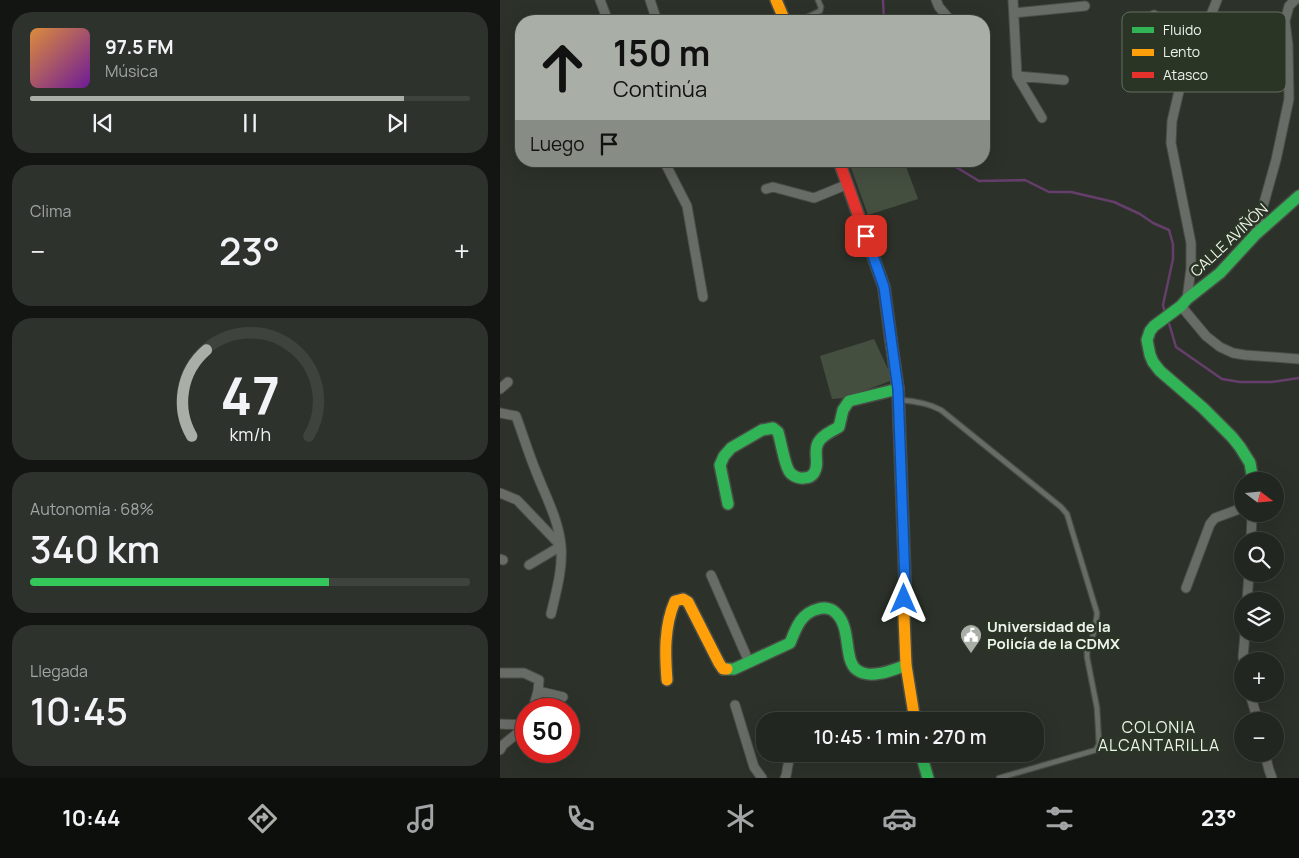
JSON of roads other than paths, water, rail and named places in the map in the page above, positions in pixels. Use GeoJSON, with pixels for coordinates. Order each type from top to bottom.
{"type":"FeatureCollection","features":[{"type":"Feature","properties":{"kind":"street"},"geometry":{"type":"LineString","coordinates":[[600,0],[606,15]]}},
{"type":"Feature","properties":{"kind":"street"},"geometry":{"type":"LineString","coordinates":[[650,0],[655,15]]}},
{"type":"Feature","properties":{"kind":"street"},"geometry":{"type":"LineString","coordinates":[[776,0],[782,15]]}},
{"type":"Feature","properties":{"kind":"street"},"geometry":{"type":"LineString","coordinates":[[936,0],[939,7],[946,15]]}},
{"type":"Feature","properties":{"kind":"street"},"geometry":{"type":"LineString","coordinates":[[1013,0],[1017,76],[1042,118]]}},
{"type":"Feature","properties":{"kind":"street"},"geometry":{"type":"LineString","coordinates":[[1212,12],[1217,0]]}},
{"type":"Feature","properties":{"kind":"street"},"geometry":{"type":"LineString","coordinates":[[1286,17],[1289,6],[1295,0]]}},
{"type":"Feature","properties":{"kind":"street"},"geometry":{"type":"LineString","coordinates":[[1014,13],[1085,6]]}},
{"type":"Feature","properties":{"kind":"street"},"geometry":{"type":"LineString","coordinates":[[1255,235],[1276,160],[1289,99],[1286,29]]}},
{"type":"Feature","properties":{"kind":"street"},"geometry":{"type":"LineString","coordinates":[[1017,76],[1064,80]]}},
{"type":"Feature","properties":{"kind":"street"},"geometry":{"type":"LineString","coordinates":[[1179,92],[1172,122],[1171,142],[1191,243],[1192,268],[1182,305],[1206,336],[1220,347],[1245,355],[1299,359]]}},
{"type":"Feature","properties":{"kind":"street"},"geometry":{"type":"LineString","coordinates":[[667,167],[687,206],[703,297]]}},
{"type":"Feature","properties":{"kind":"street"},"geometry":{"type":"LineString","coordinates":[[841,167],[884,287],[898,394],[906,665],[914,712]]}},
{"type":"Feature","properties":{"kind":"street"},"geometry":{"type":"LineString","coordinates":[[766,190],[773,187],[814,198],[848,184]]}},
{"type":"Feature","properties":{"kind":"street","name":"CALLE AVIÑÓN"},"geometry":{"type":"LineString","coordinates":[[1252,472],[1250,463],[1236,442],[1203,408],[1152,362],[1147,340],[1154,326],[1220,273],[1255,235],[1299,196]]}},
{"type":"Feature","properties":{"kind":"street"},"geometry":{"type":"LineString","coordinates":[[500,389],[508,382]]}},
{"type":"Feature","properties":{"kind":"street"},"geometry":{"type":"LineString","coordinates":[[728,504],[720,465],[724,456],[731,448],[762,430],[773,428],[778,432],[788,470],[791,474],[800,478],[812,476],[817,465],[816,446],[818,442],[838,427],[842,410],[849,401],[898,394]]}},
{"type":"Feature","properties":{"kind":"street"},"geometry":{"type":"LineString","coordinates":[[500,413],[516,416],[537,475],[549,500],[558,529],[561,546],[560,577],[551,614]]}},
{"type":"Feature","properties":{"kind":"street"},"geometry":{"type":"LineString","coordinates":[[500,493],[517,500],[561,546]]}},
{"type":"Feature","properties":{"kind":"street"},"geometry":{"type":"LineString","coordinates":[[1186,588],[1210,524],[1215,518],[1234,511]]}},
{"type":"Feature","properties":{"kind":"street"},"geometry":{"type":"LineString","coordinates":[[529,565],[561,546]]}},
{"type":"Feature","properties":{"kind":"street"},"geometry":{"type":"LineString","coordinates":[[711,575],[749,662]]}},
{"type":"Feature","properties":{"kind":"street"},"geometry":{"type":"LineString","coordinates":[[666,680],[668,627],[672,607],[675,601],[683,599],[688,602],[723,669],[734,669],[790,643],[799,620],[806,614],[822,608],[831,609],[842,619],[852,664],[856,670],[864,674],[880,673],[906,665]]}},
{"type":"Feature","properties":{"kind":"street"},"geometry":{"type":"LineString","coordinates":[[500,673],[524,673],[539,680],[536,698]]}},
{"type":"Feature","properties":{"kind":"street"},"geometry":{"type":"LineString","coordinates":[[538,691],[562,697]]}},
{"type":"Feature","properties":{"kind":"street"},"geometry":{"type":"LineString","coordinates":[[735,705],[754,767],[762,778]]}},
{"type":"Feature","properties":{"kind":"street"},"geometry":{"type":"LineString","coordinates":[[500,724],[515,725]]}},
{"type":"Feature","properties":{"kind":"street"},"geometry":{"type":"LineString","coordinates":[[500,750],[515,736]]}},
{"type":"Feature","properties":{"kind":"street"},"geometry":{"type":"LineString","coordinates":[[785,778],[789,762]]}},
{"type":"Feature","properties":{"kind":"street"},"geometry":{"type":"LineString","coordinates":[[923,762],[928,778]]}},
{"type":"Feature","properties":{"kind":"street"},"geometry":{"type":"LineString","coordinates":[[1267,762],[1272,778]]}},
{"type":"Feature","properties":{"kind":"lane"},"geometry":{"type":"LineString","coordinates":[[812,15],[820,11],[821,7],[818,0]]}},
{"type":"Feature","properties":{"kind":"lane"},"geometry":{"type":"LineString","coordinates":[[898,394],[941,410],[1061,507],[1067,514],[1096,613],[1095,629],[1087,657],[1097,708],[1098,747],[1096,750],[999,778]]}},
{"type":"Feature","properties":{"kind":"waterway"},"geometry":{"type":"LineString","coordinates":[[883,0],[884,15]]}},
{"type":"Feature","properties":{"kind":"waterway"},"geometry":{"type":"LineString","coordinates":[[956,167],[979,181],[1025,180],[1049,192],[1071,192],[1114,202],[1169,230],[1173,244],[1173,259],[1163,305],[1165,313]]}},
{"type":"Feature","properties":{"kind":"waterway"},"geometry":{"type":"LineString","coordinates":[[1168,320],[1176,347],[1222,379],[1240,382],[1272,382],[1299,378]]}},
{"type":"Feature","properties":{"kind":"place","name":"Universidad de la Policía de la CDMX"},"geometry":{"type":"Point","coordinates":[971,654]}},
{"type":"Feature","properties":{"kind":"district","name":"COLONIA ALCANTARILLA"},"geometry":{"type":"Point","coordinates":[1159,736]}}]}
